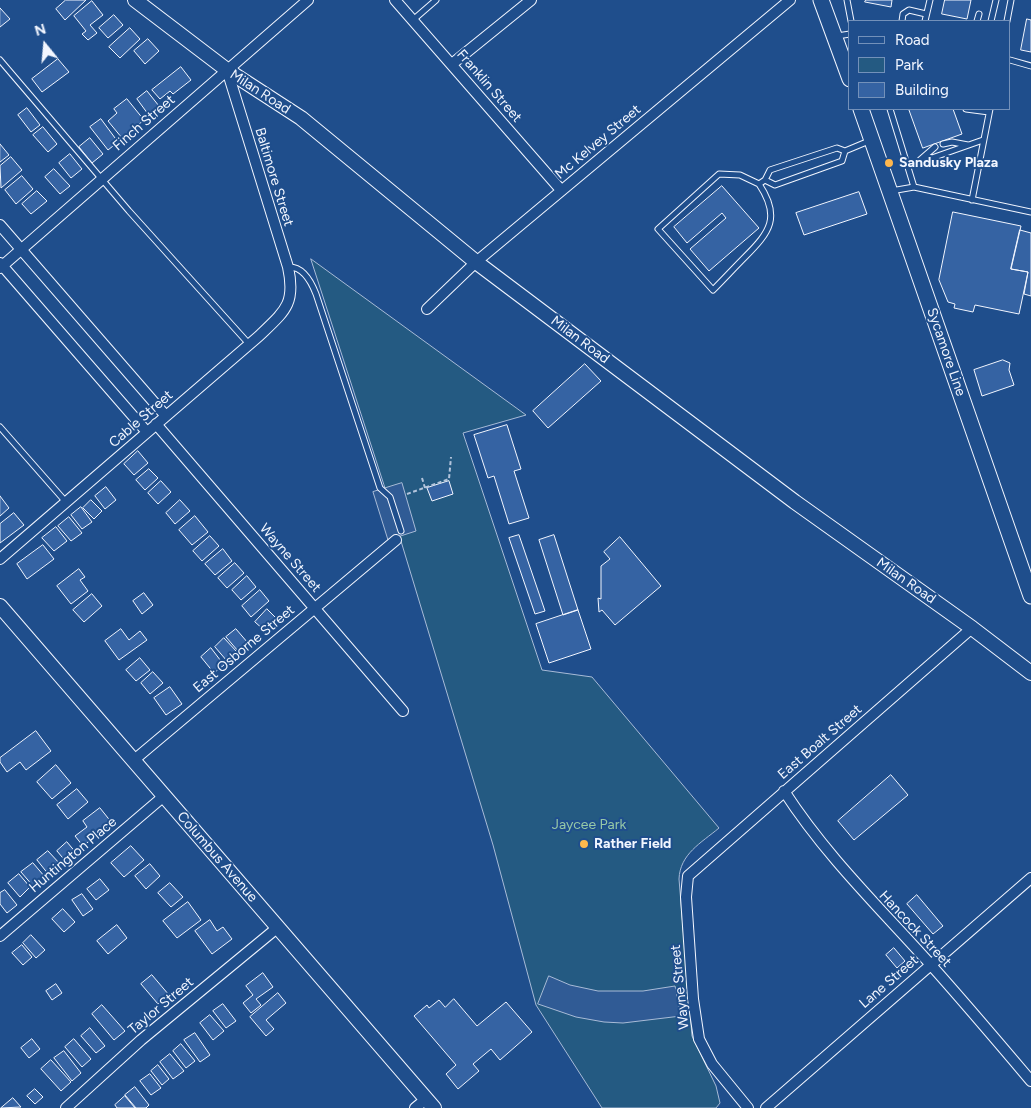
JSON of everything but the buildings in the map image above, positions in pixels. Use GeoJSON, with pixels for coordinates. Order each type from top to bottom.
{"type":"FeatureCollection","features":[{"type":"Feature","properties":{"kind":"main road"},"geometry":{"type":"LineString","coordinates":[[821,0],[848,74]]}},
{"type":"Feature","properties":{"kind":"main road","name":"Sycamore Line"},"geometry":{"type":"LineString","coordinates":[[861,110],[1031,596]]}},
{"type":"Feature","properties":{"kind":"street","name":"Milan Road"},"geometry":{"type":"LineString","coordinates":[[135,0],[227,70],[301,118],[476,262],[795,502],[972,628],[1031,673]]}},
{"type":"Feature","properties":{"kind":"street","name":"Finch Street"},"geometry":{"type":"LineString","coordinates":[[1,265],[21,250],[100,178],[308,0]]}},
{"type":"Feature","properties":{"kind":"street","name":"Franklin Street"},"geometry":{"type":"LineString","coordinates":[[395,0],[561,190]]}},
{"type":"Feature","properties":{"kind":"street"},"geometry":{"type":"LineString","coordinates":[[452,64],[531,0]]}},
{"type":"Feature","properties":{"kind":"street","name":"Mc Kelvey Street"},"geometry":{"type":"LineString","coordinates":[[427,309],[476,262],[790,0]]}},
{"type":"Feature","properties":{"kind":"street","name":"Baltimore Street"},"geometry":{"type":"LineString","coordinates":[[227,70],[288,267],[292,293]]}},
{"type":"Feature","properties":{"kind":"street"},"geometry":{"type":"LineString","coordinates":[[0,225],[165,415]]}},
{"type":"Feature","properties":{"kind":"street"},"geometry":{"type":"LineString","coordinates":[[1,265],[146,431]]}},
{"type":"Feature","properties":{"kind":"street","name":"Cable Street"},"geometry":{"type":"LineString","coordinates":[[0,559],[146,431],[270,326],[286,307],[292,293]]}},
{"type":"Feature","properties":{"kind":"street","name":"Wayne Street"},"geometry":{"type":"LineString","coordinates":[[156,424],[403,711]]}},
{"type":"Feature","properties":{"kind":"street","name":"East Osborne Street"},"geometry":{"type":"LineString","coordinates":[[134,760],[399,535]]}},
{"type":"Feature","properties":{"kind":"street","name":"Columbus Avenue"},"geometry":{"type":"LineString","coordinates":[[0,606],[430,1103]]}},
{"type":"Feature","properties":{"kind":"street","name":"East Boalt Street"},"geometry":{"type":"LineString","coordinates":[[687,878],[702,861],[972,628]]}},
{"type":"Feature","properties":{"kind":"street","name":"Hancock Street"},"geometry":{"type":"LineString","coordinates":[[784,791],[808,827],[836,862],[931,965],[1031,1081]]}},
{"type":"Feature","properties":{"kind":"street","name":"Huntington Place"},"geometry":{"type":"LineString","coordinates":[[0,936],[164,796]]}},
{"type":"Feature","properties":{"kind":"street","name":"Wayne Street"},"geometry":{"type":"LineString","coordinates":[[687,878],[688,925],[697,1031],[702,1047],[712,1064],[748,1108]]}},
{"type":"Feature","properties":{"kind":"street","name":"Lane Street"},"geometry":{"type":"LineString","coordinates":[[766,1108],[1031,878]]}},
{"type":"Feature","properties":{"kind":"street","name":"Taylor Street"},"geometry":{"type":"LineString","coordinates":[[66,1108],[141,1040],[277,928]]}},
{"type":"Feature","properties":{"kind":"street"},"geometry":{"type":"LineString","coordinates":[[416,1108],[430,1103]]}},
{"type":"Feature","properties":{"kind":"lane"},"geometry":{"type":"LineString","coordinates":[[413,20],[436,0]]}},
{"type":"Feature","properties":{"kind":"lane"},"geometry":{"type":"LineString","coordinates":[[847,0],[851,20]]}},
{"type":"Feature","properties":{"kind":"lane"},"geometry":{"type":"LineString","coordinates":[[925,20],[930,0]]}},
{"type":"Feature","properties":{"kind":"lane"},"geometry":{"type":"LineString","coordinates":[[990,20],[996,0]]}},
{"type":"Feature","properties":{"kind":"lane"},"geometry":{"type":"LineString","coordinates":[[1007,20],[1011,0]]}},
{"type":"Feature","properties":{"kind":"lane"},"geometry":{"type":"LineString","coordinates":[[902,20],[903,14],[909,10],[926,14]]}},
{"type":"Feature","properties":{"kind":"lane"},"geometry":{"type":"LineString","coordinates":[[977,20],[978,14]]}},
{"type":"Feature","properties":{"kind":"lane"},"geometry":{"type":"LineString","coordinates":[[834,36],[848,34]]}},
{"type":"Feature","properties":{"kind":"lane"},"geometry":{"type":"LineString","coordinates":[[0,60],[100,178],[249,344]]}},
{"type":"Feature","properties":{"kind":"lane"},"geometry":{"type":"LineString","coordinates":[[1011,60],[1031,66]]}},
{"type":"Feature","properties":{"kind":"lane"},"geometry":{"type":"LineString","coordinates":[[890,110],[914,187]]}},
{"type":"Feature","properties":{"kind":"lane"},"geometry":{"type":"LineString","coordinates":[[972,200],[989,111]]}},
{"type":"Feature","properties":{"kind":"lane"},"geometry":{"type":"LineString","coordinates":[[759,184],[765,180],[770,170],[837,148],[845,151],[872,140]]}},
{"type":"Feature","properties":{"kind":"lane"},"geometry":{"type":"LineString","coordinates":[[909,166],[984,140]]}},
{"type":"Feature","properties":{"kind":"lane"},"geometry":{"type":"LineString","coordinates":[[942,144],[952,142],[968,145]]}},
{"type":"Feature","properties":{"kind":"lane"},"geometry":{"type":"LineString","coordinates":[[918,162],[935,147]]}},
{"type":"Feature","properties":{"kind":"lane"},"geometry":{"type":"LineString","coordinates":[[765,180],[775,185],[842,162],[845,151]]}},
{"type":"Feature","properties":{"kind":"lane"},"geometry":{"type":"LineString","coordinates":[[719,174],[740,175],[759,184],[769,202],[771,214],[768,231],[713,290],[658,229],[719,174]]}},
{"type":"Feature","properties":{"kind":"lane"},"geometry":{"type":"LineString","coordinates":[[891,192],[914,187],[1031,212]]}},
{"type":"Feature","properties":{"kind":"lane"},"geometry":{"type":"LineString","coordinates":[[288,267],[294,267],[304,273],[316,294],[380,488],[390,497],[399,535]]}},
{"type":"Feature","properties":{"kind":"lane"},"geometry":{"type":"LineString","coordinates":[[0,427],[66,502]]}},
{"type":"Feature","properties":{"kind":"path"},"geometry":{"type":"LineString","coordinates":[[407,494],[449,479],[451,457]]}},
{"type":"Feature","properties":{"kind":"path"},"geometry":{"type":"LineString","coordinates":[[422,478],[425,488]]}},
{"type":"Feature","properties":{"kind":"green space","name":"Jaycee Park"},"geometry":{"type":"Polygon","coordinates":[[[311,259],[526,415],[463,433],[542,670],[592,677],[719,828],[687,856],[680,870],[679,879],[692,1036],[716,1086],[720,1103],[716,1108],[602,1108],[536,1005],[493,845],[384,485],[311,259]]]}},
{"type":"Feature","properties":{"kind":"shaded area"},"geometry":{"type":"Polygon","coordinates":[[[402,483],[416,531],[388,540],[373,492],[402,483]]]}},
{"type":"Feature","properties":{"kind":"shaded area"},"geometry":{"type":"Polygon","coordinates":[[[549,976],[570,985],[598,991],[643,991],[675,986],[681,1016],[623,1023],[576,1017],[538,1004],[549,976]]]}},
{"type":"Feature","properties":{"kind":"place","name":"Sandusky Plaza"},"geometry":{"type":"Point","coordinates":[889,163]}},
{"type":"Feature","properties":{"kind":"place","name":"Rather Field"},"geometry":{"type":"Point","coordinates":[584,844]}}]}
